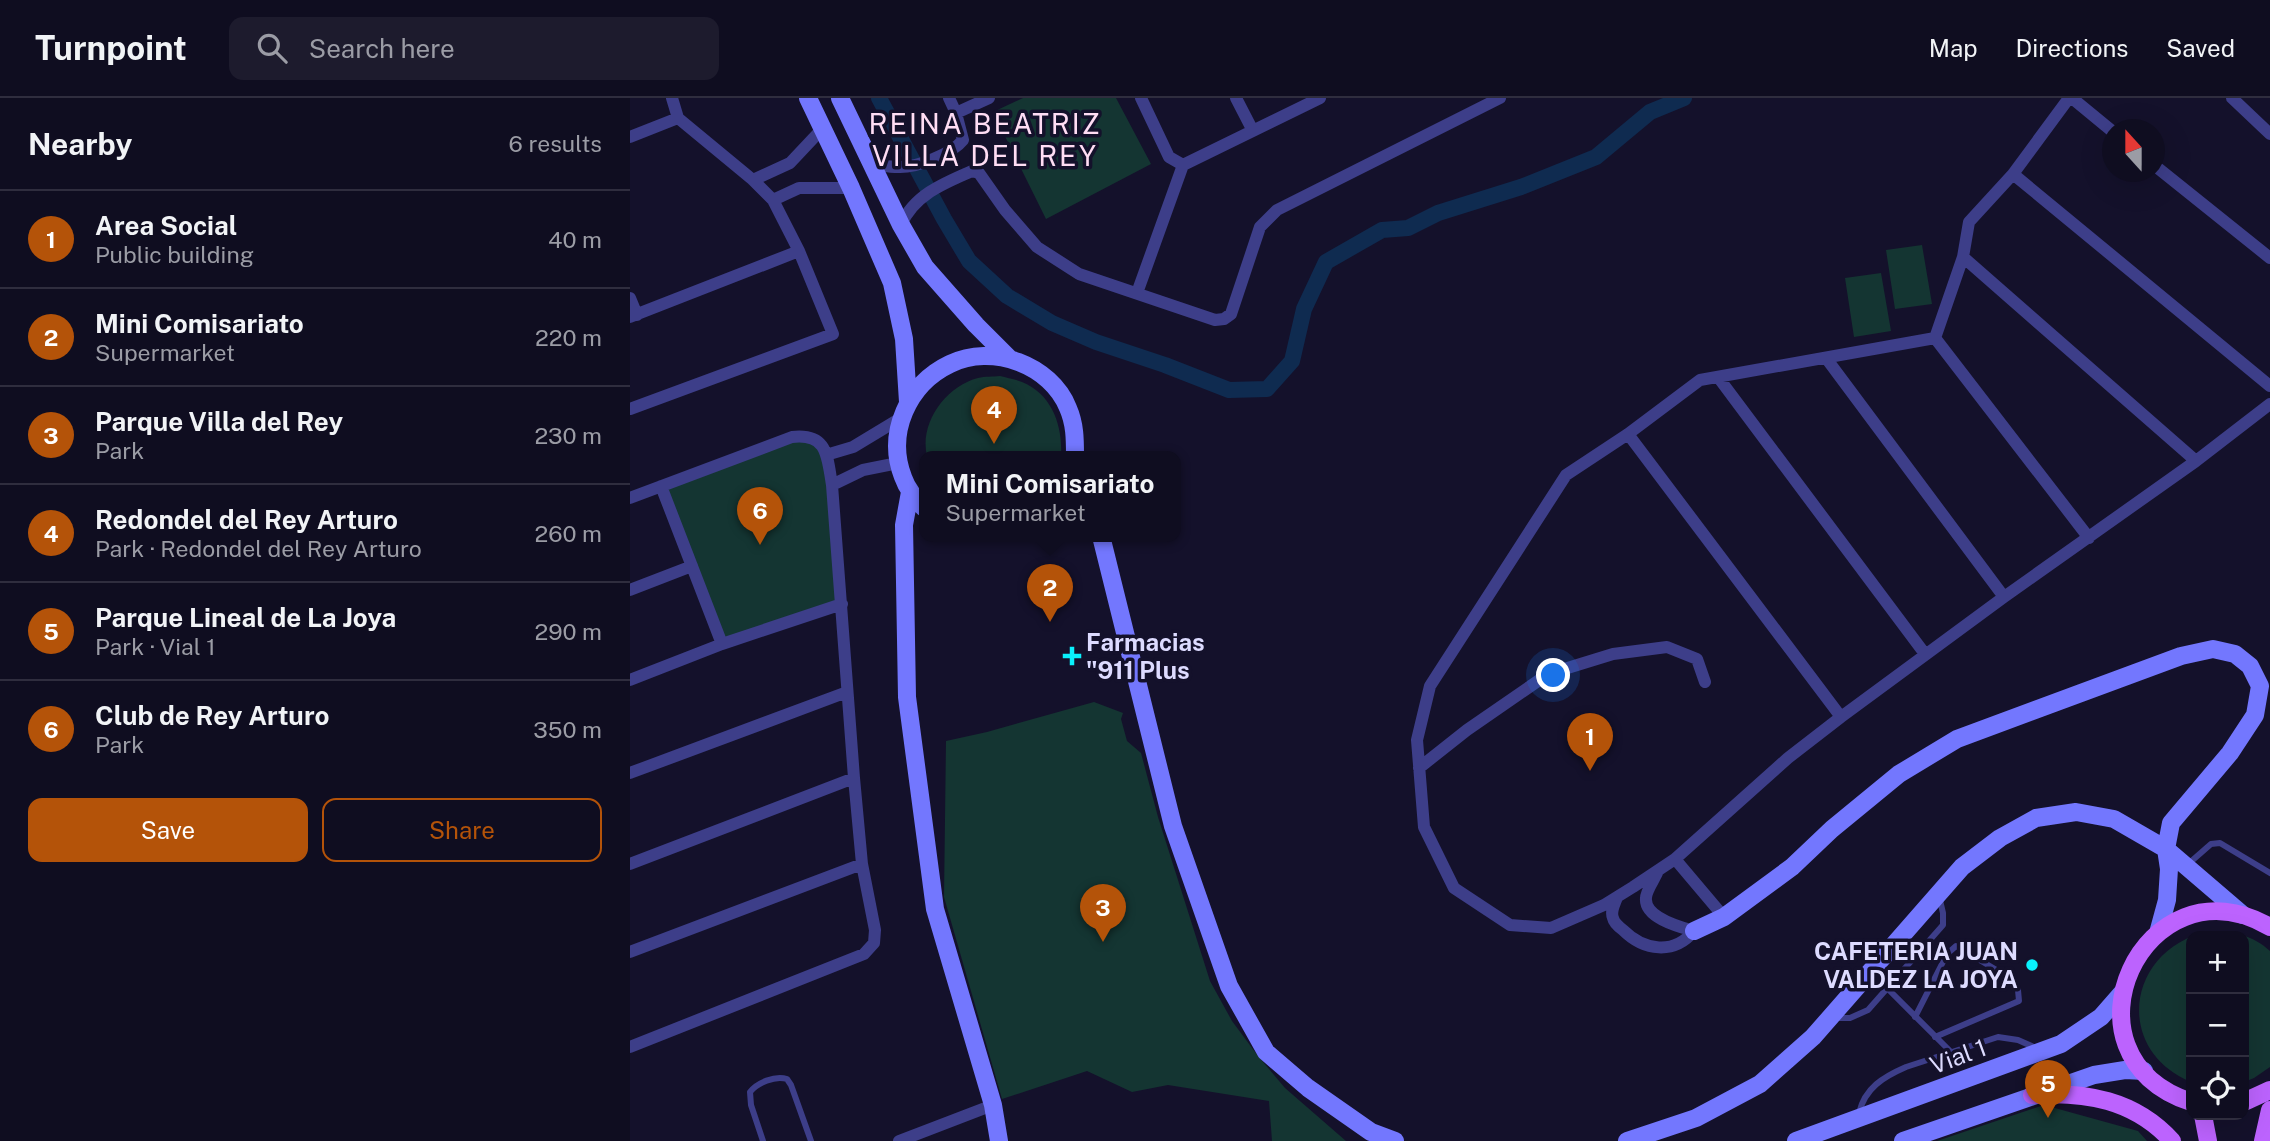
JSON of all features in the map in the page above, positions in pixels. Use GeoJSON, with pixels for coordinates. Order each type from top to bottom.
{"type":"FeatureCollection","features":[{"type":"Feature","properties":{"kind":"main road"},"geometry":{"type":"LineString","coordinates":[[2186,1099],[2160,1086],[2144,1071],[2126,1040],[2121,1017],[2122,993],[2134,960],[2158,933],[2184,918],[2198,914],[2228,912],[2243,915],[2270,927]]}},
{"type":"Feature","properties":{"kind":"main road"},"geometry":{"type":"LineString","coordinates":[[2249,1099],[2270,1090]]}},
{"type":"Feature","properties":{"kind":"main road"},"geometry":{"type":"LineString","coordinates":[[2032,1096],[2079,1094],[2120,1104],[2155,1124],[2172,1141]]}},
{"type":"Feature","properties":{"kind":"main road"},"geometry":{"type":"LineString","coordinates":[[2263,1141],[2270,1110]]}},
{"type":"Feature","properties":{"kind":"main road"},"geometry":{"type":"LineString","coordinates":[[2204,1120],[2208,1141]]}},
{"type":"Feature","properties":{"kind":"street"},"geometry":{"type":"LineString","coordinates":[[630,409],[833,334],[799,251],[773,200],[678,118],[672,98]]}},
{"type":"Feature","properties":{"kind":"street"},"geometry":{"type":"LineString","coordinates":[[808,98],[892,283],[904,339],[904,410],[897,440],[898,463],[910,492],[919,502]]}},
{"type":"Feature","properties":{"kind":"street"},"geometry":{"type":"LineString","coordinates":[[840,98],[870,164],[925,267],[976,325],[1010,358]]}},
{"type":"Feature","properties":{"kind":"street"},"geometry":{"type":"LineString","coordinates":[[870,164],[900,168],[944,155],[959,145],[963,140],[963,132],[949,98]]}},
{"type":"Feature","properties":{"kind":"street"},"geometry":{"type":"LineString","coordinates":[[956,113],[989,98]]}},
{"type":"Feature","properties":{"kind":"street"},"geometry":{"type":"LineString","coordinates":[[1141,98],[1169,157],[1184,166]]}},
{"type":"Feature","properties":{"kind":"street"},"geometry":{"type":"LineString","coordinates":[[1236,98],[1253,131]]}},
{"type":"Feature","properties":{"kind":"street"},"geometry":{"type":"LineString","coordinates":[[1138,293],[1184,166],[1320,98]]}},
{"type":"Feature","properties":{"kind":"street"},"geometry":{"type":"LineString","coordinates":[[901,225],[913,205],[926,193],[972,171],[979,173],[1005,210],[1037,247],[1080,274],[1215,320],[1224,319],[1231,314],[1260,227],[1266,218],[1500,98]]}},
{"type":"Feature","properties":{"kind":"street"},"geometry":{"type":"LineString","coordinates":[[1935,338],[1963,257],[1969,222],[2013,174],[2071,98],[2102,123]]}},
{"type":"Feature","properties":{"kind":"street"},"geometry":{"type":"LineString","coordinates":[[2232,98],[2270,134]]}},
{"type":"Feature","properties":{"kind":"street"},"geometry":{"type":"LineString","coordinates":[[630,137],[678,118]]}},
{"type":"Feature","properties":{"kind":"street"},"geometry":{"type":"LineString","coordinates":[[753,180],[790,163],[822,129]]}},
{"type":"Feature","properties":{"kind":"street"},"geometry":{"type":"LineString","coordinates":[[2013,174],[2270,386]]}},
{"type":"Feature","properties":{"kind":"street"},"geometry":{"type":"LineString","coordinates":[[2165,174],[2270,258]]}},
{"type":"Feature","properties":{"kind":"street"},"geometry":{"type":"LineString","coordinates":[[773,200],[799,188],[851,188]]}},
{"type":"Feature","properties":{"kind":"street"},"geometry":{"type":"LineString","coordinates":[[630,298],[633,316],[799,251]]}},
{"type":"Feature","properties":{"kind":"street"},"geometry":{"type":"LineString","coordinates":[[1963,257],[2196,461]]}},
{"type":"Feature","properties":{"kind":"street"},"geometry":{"type":"LineString","coordinates":[[1935,338],[1700,380],[1628,434],[1566,475],[1430,686],[1417,740],[1424,827],[1454,888],[1510,925],[1550,928],[1617,897],[1675,859],[1788,758],[1841,717],[2196,461],[2270,404]]}},
{"type":"Feature","properties":{"kind":"street"},"geometry":{"type":"LineString","coordinates":[[1935,338],[2089,538]]}},
{"type":"Feature","properties":{"kind":"street"},"geometry":{"type":"LineString","coordinates":[[826,455],[853,447],[904,410],[926,379],[951,363],[980,356],[1010,358],[1033,368],[1053,385],[1068,406],[1081,451]]}},
{"type":"Feature","properties":{"kind":"street"},"geometry":{"type":"LineString","coordinates":[[1826,358],[2004,597]]}},
{"type":"Feature","properties":{"kind":"street"},"geometry":{"type":"LineString","coordinates":[[1718,377],[1925,654]]}},
{"type":"Feature","properties":{"kind":"street"},"geometry":{"type":"LineString","coordinates":[[1075,431],[1075,451]]}},
{"type":"Feature","properties":{"kind":"street"},"geometry":{"type":"LineString","coordinates":[[1628,434],[1841,717]]}},
{"type":"Feature","properties":{"kind":"street"},"geometry":{"type":"LineString","coordinates":[[630,498],[792,437],[807,435],[818,440],[826,455],[832,485],[862,864],[875,930],[874,943],[864,954],[630,1047]]}},
{"type":"Feature","properties":{"kind":"street"},"geometry":{"type":"LineString","coordinates":[[832,485],[863,470],[898,463]]}},
{"type":"Feature","properties":{"kind":"street"},"geometry":{"type":"LineString","coordinates":[[661,486],[722,644]]}},
{"type":"Feature","properties":{"kind":"street"},"geometry":{"type":"LineString","coordinates":[[910,492],[904,525],[907,697],[935,909],[993,1105],[999,1141]]}},
{"type":"Feature","properties":{"kind":"street"},"geometry":{"type":"LineString","coordinates":[[1102,542],[1173,826],[1229,986],[1266,1052],[1308,1088],[1371,1132],[1395,1141]]}},
{"type":"Feature","properties":{"kind":"street"},"geometry":{"type":"LineString","coordinates":[[630,590],[692,566]]}},
{"type":"Feature","properties":{"kind":"street"},"geometry":{"type":"LineString","coordinates":[[630,680],[722,644],[842,604]]}},
{"type":"Feature","properties":{"kind":"street"},"geometry":{"type":"LineString","coordinates":[[1419,768],[1467,730],[1548,674],[1613,654],[1667,647],[1697,659],[1705,682]]}},
{"type":"Feature","properties":{"kind":"street"},"geometry":{"type":"LineString","coordinates":[[1617,897],[1612,911],[1613,920],[1630,937],[1647,947],[1665,949],[1724,917],[1793,867],[1832,829],[1899,774],[1957,739],[2182,656],[2213,649],[2235,654],[2250,666],[2260,686],[2255,715],[2230,753],[2171,822],[2166,849],[2168,892],[2158,933]]}},
{"type":"Feature","properties":{"kind":"street"},"geometry":{"type":"LineString","coordinates":[[630,773],[847,692]]}},
{"type":"Feature","properties":{"kind":"street"},"geometry":{"type":"LineString","coordinates":[[630,864],[854,778]]}},
{"type":"Feature","properties":{"kind":"street"},"geometry":{"type":"LineString","coordinates":[[1627,1141],[1696,1118],[1760,1084],[1813,1037],[1962,867],[2000,838],[2036,818],[2076,811],[2114,819],[2166,849],[2243,915]]}},
{"type":"Feature","properties":{"kind":"street"},"geometry":{"type":"LineString","coordinates":[[1675,859],[1724,917]]}},
{"type":"Feature","properties":{"kind":"street"},"geometry":{"type":"LineString","coordinates":[[630,952],[862,864]]}},
{"type":"Feature","properties":{"kind":"street"},"geometry":{"type":"LineString","coordinates":[[1659,870],[1645,897],[1647,905],[1669,924],[1694,931]]}},
{"type":"Feature","properties":{"kind":"street","name":"Vial 1"},"geometry":{"type":"LineString","coordinates":[[1796,1141],[2061,1044],[2101,1017],[2122,993]]}},
{"type":"Feature","properties":{"kind":"street"},"geometry":{"type":"LineString","coordinates":[[1903,1141],[2102,1074],[2125,1070],[2144,1071]]}},
{"type":"Feature","properties":{"kind":"street"},"geometry":{"type":"LineString","coordinates":[[899,1141],[993,1105]]}},
{"type":"Feature","properties":{"kind":"lane"},"geometry":{"type":"LineString","coordinates":[[2186,867],[2211,844],[2220,843],[2270,873]]}},
{"type":"Feature","properties":{"kind":"lane"},"geometry":{"type":"LineString","coordinates":[[1830,1018],[1859,1015],[1868,1010],[1943,925],[1944,913],[1938,894]]}},
{"type":"Feature","properties":{"kind":"lane"},"geometry":{"type":"LineString","coordinates":[[1916,1017],[1947,954],[1956,946],[2015,983],[2020,994],[2019,1001],[1935,1037]]}},
{"type":"Feature","properties":{"kind":"lane"},"geometry":{"type":"LineString","coordinates":[[1887,988],[1951,1052]]}},
{"type":"Feature","properties":{"kind":"lane"},"geometry":{"type":"LineString","coordinates":[[1858,1119],[1863,1098],[1892,1073],[1998,1037],[2018,1040],[2043,1052]]}},
{"type":"Feature","properties":{"kind":"lane"},"geometry":{"type":"LineString","coordinates":[[763,1141],[751,1105],[750,1093],[754,1087],[782,1077],[787,1079],[791,1086],[811,1141]]}},
{"type":"Feature","properties":{"kind":"green space"},"geometry":{"type":"Polygon","coordinates":[[[1023,98],[1116,98],[1151,164],[1046,219],[993,112],[1023,98]]]}},
{"type":"Feature","properties":{"kind":"green space"},"geometry":{"type":"Polygon","coordinates":[[[1922,245],[1932,304],[1895,309],[1886,250],[1922,245]]]}},
{"type":"Feature","properties":{"kind":"green space"},"geometry":{"type":"Polygon","coordinates":[[[1881,273],[1891,331],[1854,337],[1845,278],[1881,273]]]}},
{"type":"Feature","properties":{"kind":"green space"},"geometry":{"type":"Polygon","coordinates":[[[1000,376],[1019,381],[1041,394],[1054,412],[1060,433],[1061,451],[927,451],[927,431],[931,419],[946,397],[966,382],[981,377],[1000,376]]]}},
{"type":"Feature","properties":{"kind":"green space"},"geometry":{"type":"Polygon","coordinates":[[[807,435],[826,455],[842,604],[722,644],[661,486],[807,435]]]}},
{"type":"Feature","properties":{"kind":"green space"},"geometry":{"type":"Polygon","coordinates":[[[1094,702],[1123,713],[1121,719],[1127,741],[1141,753],[1158,817],[1210,981],[1232,1021],[1285,1088],[1346,1141],[1272,1141],[1269,1101],[1168,1085],[1132,1092],[1087,1071],[1002,1099],[944,897],[946,741],[1094,702]]]}},
{"type":"Feature","properties":{"kind":"green space"},"geometry":{"type":"Polygon","coordinates":[[[2249,938],[2270,951],[2270,1067],[2249,1080],[2249,938]]]}},
{"type":"Feature","properties":{"kind":"green space"},"geometry":{"type":"Polygon","coordinates":[[[2186,940],[2186,1079],[2166,1067],[2149,1047],[2140,1024],[2140,1000],[2147,978],[2161,957],[2186,940]]]}},
{"type":"Feature","properties":{"kind":"green space"},"geometry":{"type":"Polygon","coordinates":[[[2044,1105],[2138,1131],[2147,1141],[1937,1141],[2044,1105]]]}},
{"type":"Feature","properties":{"kind":"waterway"},"geometry":{"type":"LineString","coordinates":[[879,98],[969,261],[1007,296],[1052,323],[1096,342],[1229,390],[1267,389],[1292,361],[1304,309],[1326,262],[1382,230],[1408,228],[1438,213],[1521,187],[1596,157],[1650,112],[1684,98]]}},
{"type":"Feature","properties":{"kind":"place","name":"Redondel del Rey Arturo"},"geometry":{"type":"Point","coordinates":[994,444]}},
{"type":"Feature","properties":{"kind":"place","name":"Club de Rey Arturo"},"geometry":{"type":"Point","coordinates":[760,545]}},
{"type":"Feature","properties":{"kind":"place","name":"Mini Comisariato"},"geometry":{"type":"Point","coordinates":[1050,622]}},
{"type":"Feature","properties":{"kind":"place","name":"Farmacias \"911 Plus"},"geometry":{"type":"Point","coordinates":[1072,656]}},
{"type":"Feature","properties":{"kind":"place","name":"Area Social"},"geometry":{"type":"Point","coordinates":[1590,771]}},
{"type":"Feature","properties":{"kind":"place","name":"Parque Villa del Rey"},"geometry":{"type":"Point","coordinates":[1103,942]}},
{"type":"Feature","properties":{"kind":"place","name":"CAFETERIA JUAN VALDEZ LA JOYA"},"geometry":{"type":"Point","coordinates":[2032,965]}},
{"type":"Feature","properties":{"kind":"place","name":"Parque Lineal de La Joya"},"geometry":{"type":"Point","coordinates":[2048,1118]}},
{"type":"Feature","properties":{"kind":"district","name":"REINA BEATRIZ VILLA DEL REY"},"geometry":{"type":"Point","coordinates":[985,139]}}]}
